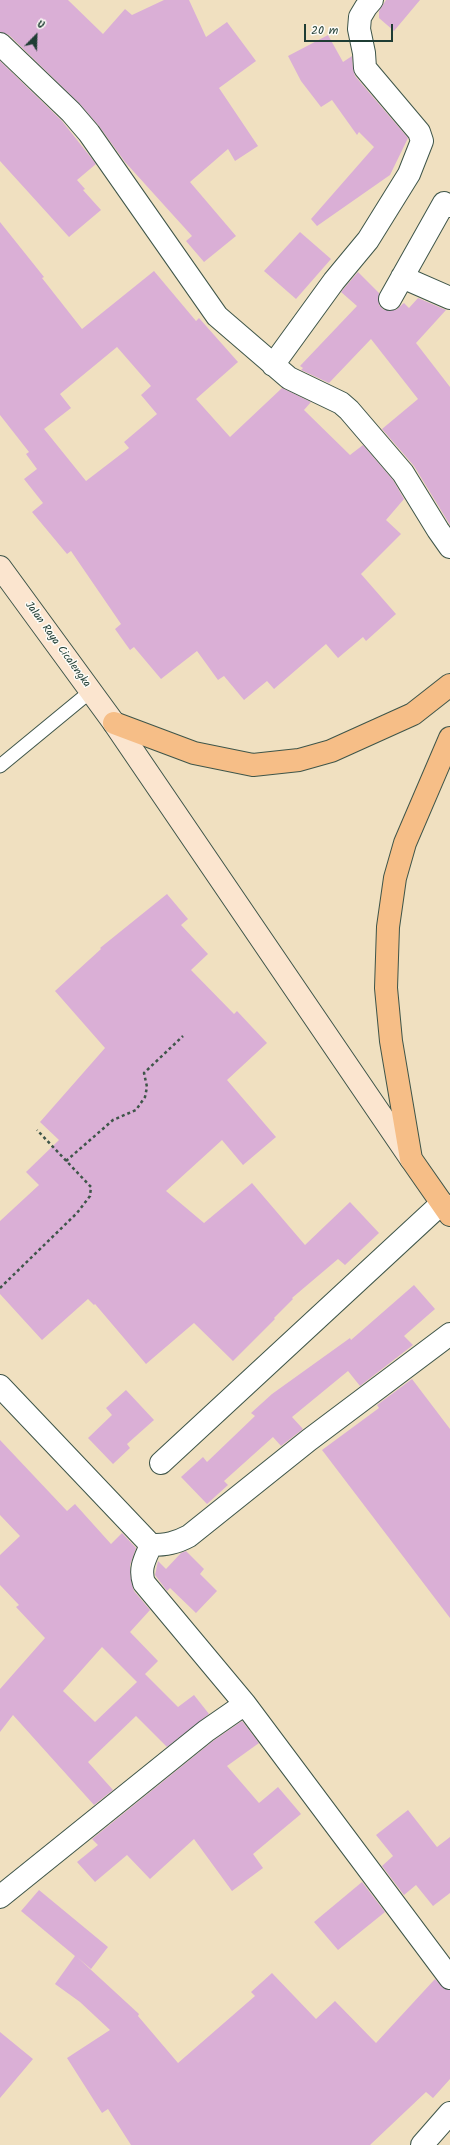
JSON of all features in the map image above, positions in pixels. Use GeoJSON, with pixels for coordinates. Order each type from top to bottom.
{"type":"FeatureCollection","features":[{"type":"Feature","properties":{"kind":"highway"},"geometry":{"type":"LineString","coordinates":[[114,724],[194,754],[253,765],[299,760],[331,751],[414,714],[450,685]]}},
{"type":"Feature","properties":{"kind":"highway"},"geometry":{"type":"LineString","coordinates":[[446,1209],[411,1159],[391,1041],[386,988],[388,927],[395,878],[405,843],[450,738]]}},
{"type":"Feature","properties":{"kind":"main road","name":"Jalan Raya Cicalengka"},"geometry":{"type":"LineString","coordinates":[[0,568],[114,724],[411,1159]]}},
{"type":"Feature","properties":{"kind":"street"},"geometry":{"type":"LineString","coordinates":[[272,365],[334,281],[368,240],[409,174],[422,141],[419,132],[365,68],[364,53],[359,29],[360,17],[366,6],[372,0]]}},
{"type":"Feature","properties":{"kind":"street"},"geometry":{"type":"LineString","coordinates":[[0,44],[80,122],[217,316],[272,365],[289,378],[341,403],[349,410],[408,479],[438,530],[450,547]]}},
{"type":"Feature","properties":{"kind":"street"},"geometry":{"type":"LineString","coordinates":[[390,299],[444,203],[450,206]]}},
{"type":"Feature","properties":{"kind":"street"},"geometry":{"type":"LineString","coordinates":[[402,277],[450,298]]}},
{"type":"Feature","properties":{"kind":"street"},"geometry":{"type":"LineString","coordinates":[[161,1463],[446,1209]]}},
{"type":"Feature","properties":{"kind":"street"},"geometry":{"type":"LineString","coordinates":[[151,1545],[175,1543],[189,1536],[309,1440],[450,1334]]}},
{"type":"Feature","properties":{"kind":"street"},"geometry":{"type":"LineString","coordinates":[[0,1386],[151,1545]]}},
{"type":"Feature","properties":{"kind":"street"},"geometry":{"type":"LineString","coordinates":[[151,1545],[142,1565],[144,1583],[245,1704],[450,1978]]}},
{"type":"Feature","properties":{"kind":"street"},"geometry":{"type":"LineString","coordinates":[[0,1896],[200,1736],[245,1704]]}},
{"type":"Feature","properties":{"kind":"street"},"geometry":{"type":"LineString","coordinates":[[422,2145],[449,2116]]}},
{"type":"Feature","properties":{"kind":"lane"},"geometry":{"type":"LineString","coordinates":[[0,766],[90,692]]}},
{"type":"Feature","properties":{"kind":"path"},"geometry":{"type":"LineString","coordinates":[[66,1161],[113,1120],[136,1110],[145,1097],[146,1071],[182,1036]]}},
{"type":"Feature","properties":{"kind":"path"},"geometry":{"type":"LineString","coordinates":[[0,1288],[77,1213],[90,1196],[91,1187],[37,1130]]}},
{"type":"Feature","properties":{"kind":"building"},"geometry":{"type":"Polygon","coordinates":[[[0,0],[68,0],[103,34],[125,9],[132,15],[164,0],[189,0],[206,37],[227,22],[256,61],[219,88],[258,146],[235,161],[228,149],[190,182],[236,236],[204,262],[186,241],[192,236],[125,162],[99,126],[80,104],[9,35],[0,32],[0,0]]]}},
{"type":"Feature","properties":{"kind":"building"},"geometry":{"type":"Polygon","coordinates":[[[386,0],[420,0],[394,31],[379,18],[379,11],[386,0]]]}},
{"type":"Feature","properties":{"kind":"building"},"geometry":{"type":"Polygon","coordinates":[[[328,35],[343,62],[352,56],[355,76],[408,138],[390,175],[317,226],[311,219],[374,147],[359,132],[357,135],[332,100],[321,107],[301,81],[288,56],[328,35]]]}},
{"type":"Feature","properties":{"kind":"building"},"geometry":{"type":"Polygon","coordinates":[[[0,61],[62,121],[96,164],[77,180],[85,189],[83,190],[101,210],[69,237],[0,161],[0,61]]]}},
{"type":"Feature","properties":{"kind":"building"},"geometry":{"type":"Polygon","coordinates":[[[0,222],[44,277],[42,278],[82,329],[154,271],[196,321],[199,318],[238,362],[196,399],[230,437],[282,388],[311,402],[304,410],[350,455],[363,445],[393,480],[404,499],[386,520],[401,534],[361,574],[396,614],[366,641],[363,637],[338,658],[326,644],[274,689],[267,681],[244,700],[224,676],[218,680],[197,651],[161,679],[134,647],[130,650],[115,629],[121,624],[71,551],[67,554],[32,512],[43,503],[24,479],[37,469],[26,454],[29,452],[0,415],[0,222]],[[117,347],[60,394],[71,408],[44,429],[86,481],[129,448],[124,442],[157,414],[141,395],[151,386],[117,347]]]}},
{"type":"Feature","properties":{"kind":"building"},"geometry":{"type":"Polygon","coordinates":[[[300,232],[331,259],[296,299],[264,271],[300,232]]]}},
{"type":"Feature","properties":{"kind":"building"},"geometry":{"type":"Polygon","coordinates":[[[358,272],[379,293],[379,305],[384,310],[396,310],[404,303],[409,308],[418,298],[446,310],[416,343],[450,387],[450,525],[414,466],[382,429],[418,399],[371,339],[329,383],[301,370],[303,368],[300,366],[357,306],[341,292],[358,272]]]}},
{"type":"Feature","properties":{"kind":"building"},"geometry":{"type":"Polygon","coordinates":[[[167,894],[188,919],[181,925],[208,954],[191,970],[234,1014],[237,1011],[267,1043],[227,1080],[276,1137],[243,1165],[222,1140],[166,1191],[204,1223],[252,1183],[305,1245],[350,1202],[379,1233],[345,1265],[338,1259],[292,1298],[293,1299],[274,1318],[275,1319],[233,1361],[194,1323],[146,1364],[95,1304],[94,1305],[88,1299],[42,1340],[0,1294],[0,1221],[39,1185],[26,1172],[59,1140],[40,1122],[105,1048],[55,991],[101,949],[100,948],[167,894]]]}},
{"type":"Feature","properties":{"kind":"building"},"geometry":{"type":"Polygon","coordinates":[[[414,1285],[435,1309],[404,1336],[413,1345],[360,1386],[348,1371],[292,1417],[303,1429],[281,1446],[273,1437],[224,1481],[228,1485],[207,1504],[181,1477],[203,1457],[207,1462],[255,1416],[251,1413],[272,1394],[350,1338],[351,1340],[414,1285]]]}},
{"type":"Feature","properties":{"kind":"building"},"geometry":{"type":"Polygon","coordinates":[[[412,1379],[450,1429],[450,1618],[322,1450],[379,1408],[377,1405],[412,1379]]]}},
{"type":"Feature","properties":{"kind":"building"},"geometry":{"type":"Polygon","coordinates":[[[126,1390],[154,1420],[127,1444],[130,1448],[113,1464],[88,1438],[112,1415],[106,1408],[126,1390]]]}},
{"type":"Feature","properties":{"kind":"building"},"geometry":{"type":"Polygon","coordinates":[[[0,1440],[67,1511],[75,1504],[111,1544],[122,1533],[136,1548],[130,1565],[131,1581],[134,1591],[150,1610],[130,1632],[158,1661],[145,1674],[178,1707],[194,1695],[209,1714],[167,1747],[136,1716],[88,1762],[113,1790],[94,1805],[13,1715],[0,1732],[0,1689],[45,1638],[16,1607],[19,1605],[0,1585],[0,1555],[20,1536],[0,1515],[0,1440]],[[102,1647],[63,1691],[95,1722],[137,1682],[102,1647]]]}},
{"type":"Feature","properties":{"kind":"building"},"geometry":{"type":"Polygon","coordinates":[[[186,1551],[204,1569],[200,1574],[217,1591],[196,1613],[170,1588],[167,1591],[155,1575],[158,1561],[166,1569],[181,1553],[186,1551]]]}},
{"type":"Feature","properties":{"kind":"building"},"geometry":{"type":"Polygon","coordinates":[[[242,1721],[259,1743],[227,1766],[259,1803],[278,1787],[301,1814],[253,1854],[263,1868],[232,1891],[194,1839],[150,1879],[127,1855],[95,1882],[77,1862],[98,1845],[92,1839],[213,1741],[242,1721]]]}},
{"type":"Feature","properties":{"kind":"building"},"geometry":{"type":"Polygon","coordinates":[[[408,1810],[437,1847],[450,1837],[450,1893],[433,1906],[416,1885],[404,1895],[382,1866],[393,1856],[376,1835],[408,1810]]]}},
{"type":"Feature","properties":{"kind":"building"},"geometry":{"type":"Polygon","coordinates":[[[362,1882],[385,1912],[338,1950],[314,1922],[362,1882]]]}},
{"type":"Feature","properties":{"kind":"building"},"geometry":{"type":"Polygon","coordinates":[[[39,1890],[108,1947],[91,1969],[77,1957],[139,2014],[138,2016],[178,2063],[255,1996],[251,1992],[272,1973],[316,2019],[335,2001],[376,2043],[435,1979],[445,1989],[450,1990],[450,2079],[433,2098],[426,2092],[370,2145],[131,2145],[108,2109],[102,2113],[67,2058],[110,2030],[80,2002],[55,1984],[75,1956],[21,1911],[39,1890]]]}},
{"type":"Feature","properties":{"kind":"building"},"geometry":{"type":"Polygon","coordinates":[[[0,2032],[33,2059],[0,2098],[0,2032]]]}}]}
